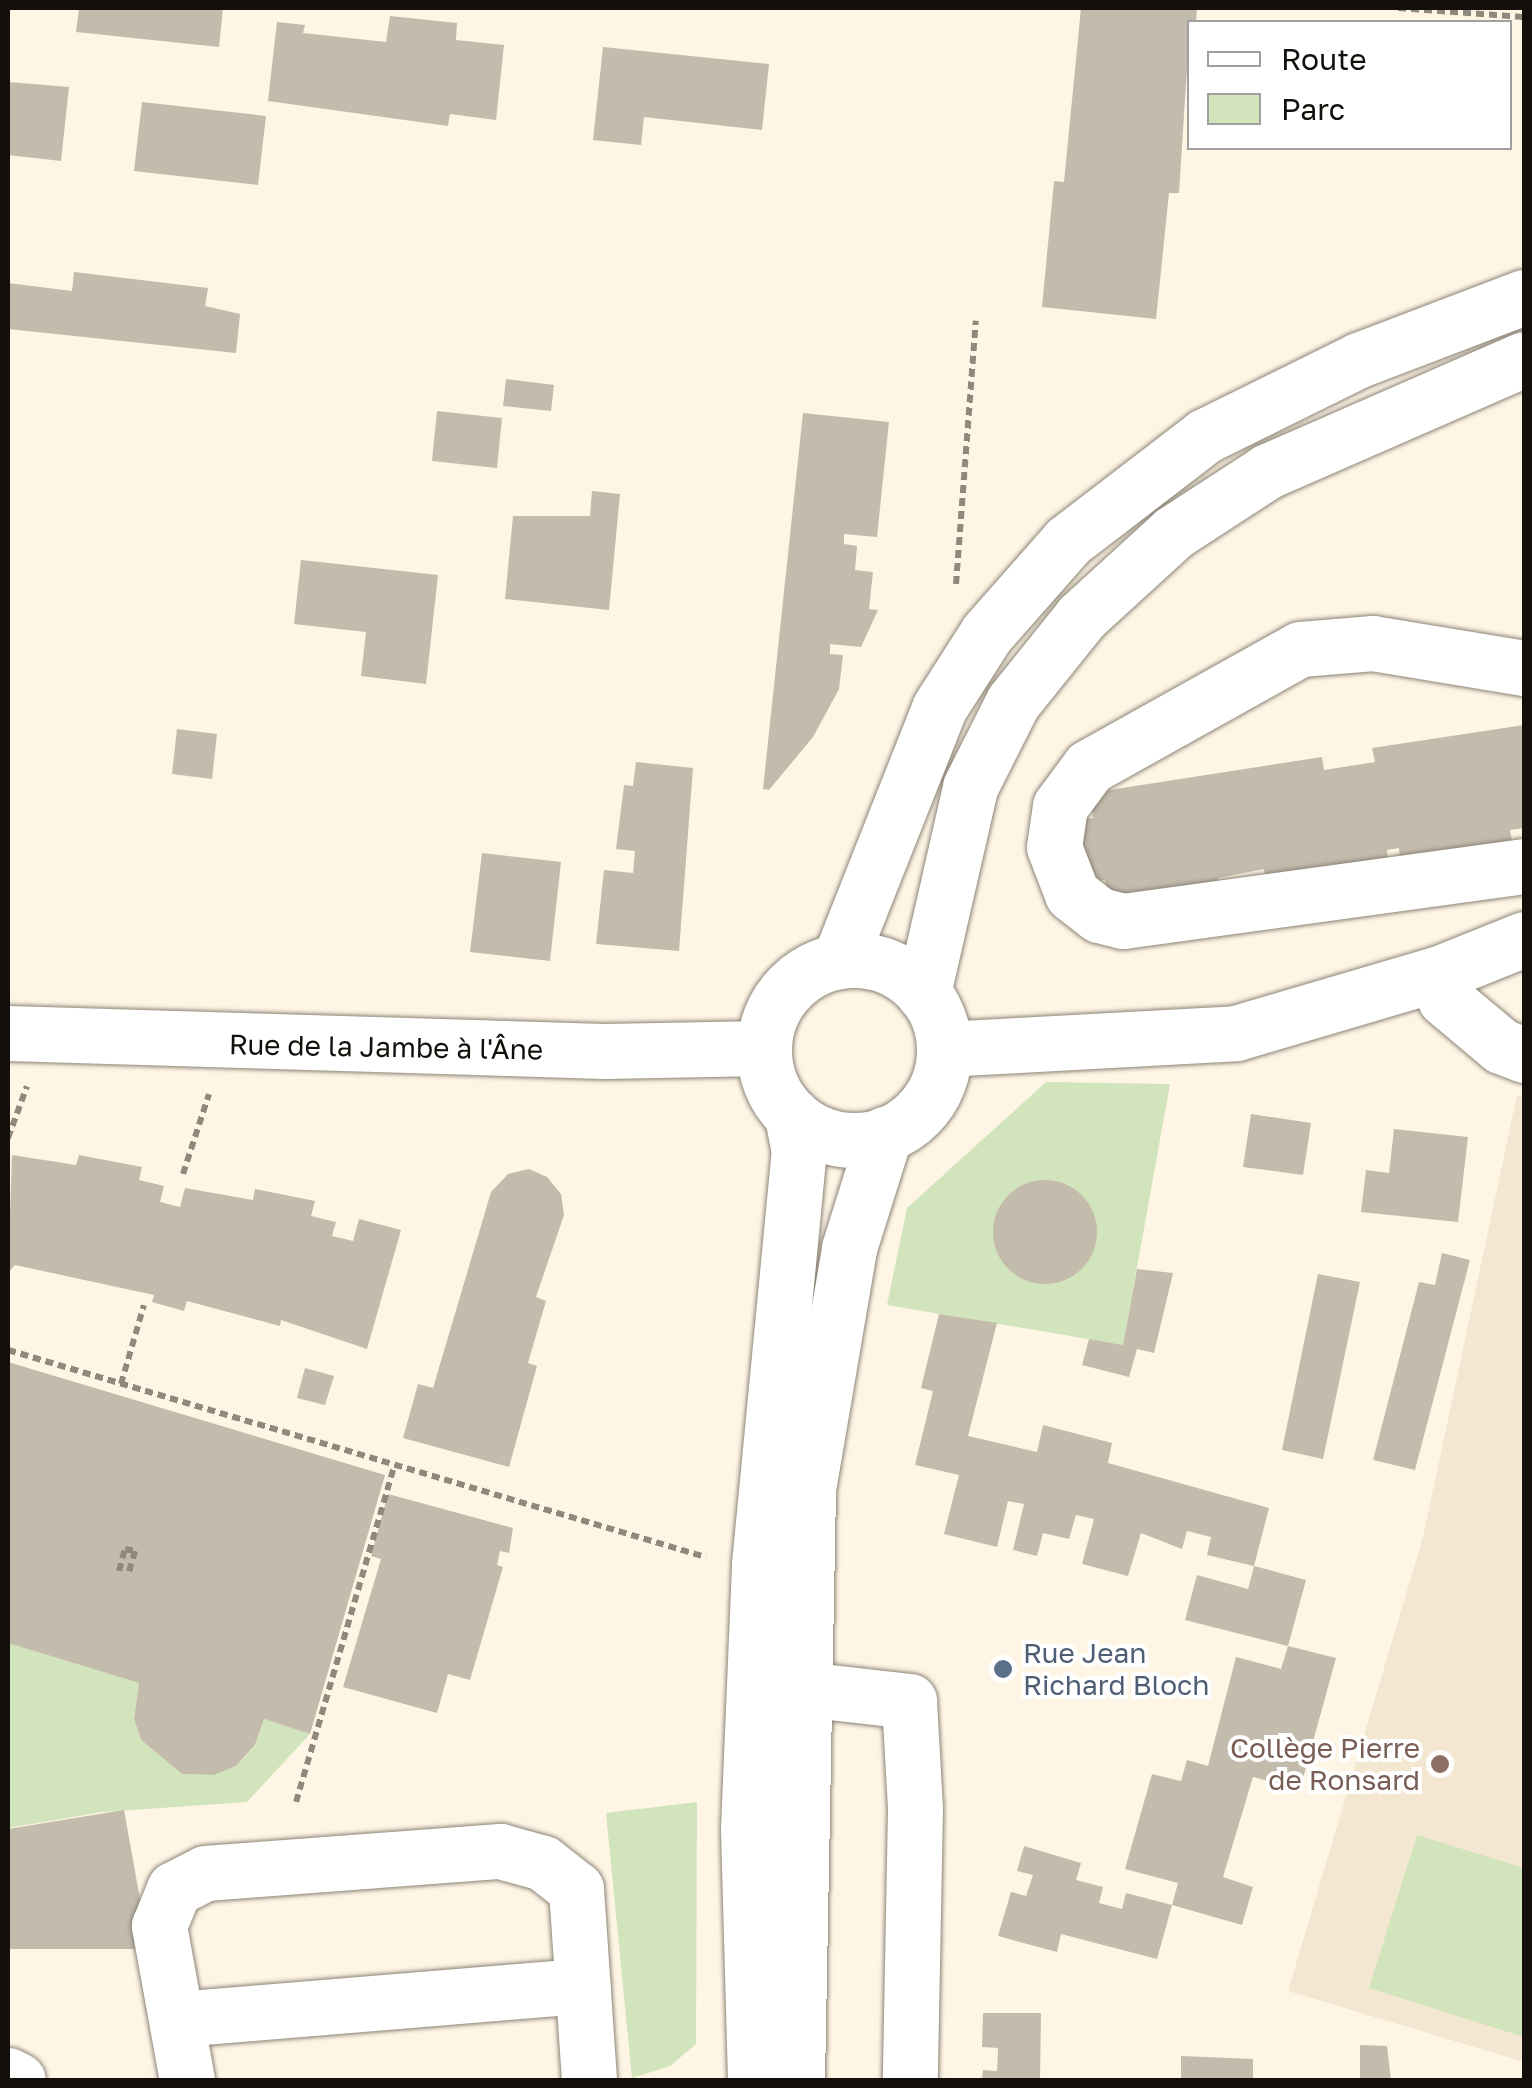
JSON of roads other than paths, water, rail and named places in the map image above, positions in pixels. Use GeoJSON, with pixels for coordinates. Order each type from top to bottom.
{"type":"FeatureCollection","features":[{"type":"Feature","properties":{"kind":"street"},"geometry":{"type":"LineString","coordinates":[[839,961],[939,708],[988,633],[1068,542],[1204,436],[1359,360],[1524,298]]}},
{"type":"Feature","properties":{"kind":"street"},"geometry":{"type":"LineString","coordinates":[[924,993],[970,786],[1013,702],[1081,617],[1174,532],[1268,471],[1524,359]]}},
{"type":"Feature","properties":{"kind":"street"},"geometry":{"type":"LineString","coordinates":[[1524,668],[1373,643],[1300,650],[1089,767],[1060,806],[1054,847],[1072,894],[1099,915],[1123,922],[1524,866]]}},
{"type":"Feature","properties":{"kind":"street"},"geometry":{"type":"LineString","coordinates":[[944,1049],[1236,1033],[1438,974],[1524,939]]}},
{"type":"Feature","properties":{"kind":"street"},"geometry":{"type":"LineString","coordinates":[[756,2080],[748,1828],[780,1687],[849,1248],[885,1134],[930,1098],[944,1049],[939,1019],[924,993],[881,964],[839,961],[809,972],[786,992],[769,1021],[764,1048],[772,1088],[792,1115],[828,1136],[885,1134]]}},
{"type":"Feature","properties":{"kind":"street"},"geometry":{"type":"LineString","coordinates":[[1438,974],[1445,1000],[1501,1046],[1524,1054]]}},
{"type":"Feature","properties":{"kind":"street","name":"Rue de la Jambe à l'Âne"},"geometry":{"type":"LineString","coordinates":[[8,1033],[220,1043],[764,1048]]}},
{"type":"Feature","properties":{"kind":"street"},"geometry":{"type":"LineString","coordinates":[[792,1115],[799,1152],[759,1564],[780,1687],[797,2080]]}},
{"type":"Feature","properties":{"kind":"street"},"geometry":{"type":"LineString","coordinates":[[780,1687],[909,1701],[915,1808],[910,2080]]}},
{"type":"Feature","properties":{"kind":"street"},"geometry":{"type":"LineString","coordinates":[[187,2080],[159,1926],[174,1889],[205,1873],[500,1851],[543,1863],[576,1889],[588,2080]]}},
{"type":"Feature","properties":{"kind":"street"},"geometry":{"type":"LineString","coordinates":[[178,2020],[583,1986]]}},
{"type":"Feature","properties":{"kind":"street"},"geometry":{"type":"LineString","coordinates":[[8,2075],[18,2080]]}},
{"type":"Feature","properties":{"kind":"place","name":"Rue Jean Richard Bloch"},"geometry":{"type":"Point","coordinates":[1003,1669]}},
{"type":"Feature","properties":{"kind":"place","name":"Collège Pierre de Ronsard"},"geometry":{"type":"Point","coordinates":[1440,1764]}}]}
